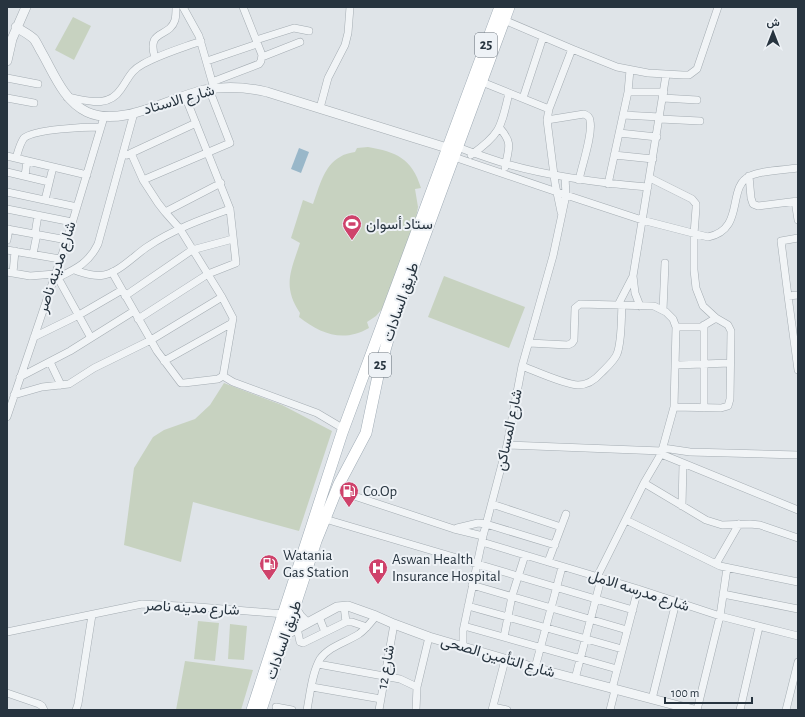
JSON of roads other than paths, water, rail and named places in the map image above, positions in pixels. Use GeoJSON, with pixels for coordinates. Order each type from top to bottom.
{"type":"FeatureCollection","features":[{"type":"Feature","properties":{"kind":"main road","name":"طريق السادات"},"geometry":{"type":"LineString","coordinates":[[252,710],[343,431],[456,153],[500,7]]}},
{"type":"Feature","properties":{"kind":"main road","name":"طريق السادات"},"geometry":{"type":"LineString","coordinates":[[261,710],[325,519],[336,490],[366,433],[382,358],[393,322],[509,7]]}},
{"type":"Feature","properties":{"kind":"main road"},"geometry":{"type":"LineString","coordinates":[[356,397],[360,404],[366,406],[371,404]]}},
{"type":"Feature","properties":{"kind":"main road"},"geometry":{"type":"LineString","coordinates":[[349,415],[360,416],[369,423]]}},
{"type":"Feature","properties":{"kind":"main road"},"geometry":{"type":"LineString","coordinates":[[343,431],[353,441],[362,443]]}},
{"type":"Feature","properties":{"kind":"main road"},"geometry":{"type":"LineString","coordinates":[[336,452],[344,451],[352,458]]}},
{"type":"Feature","properties":{"kind":"street"},"geometry":{"type":"LineString","coordinates":[[7,61],[10,38],[26,7]]}},
{"type":"Feature","properties":{"kind":"street"},"geometry":{"type":"LineString","coordinates":[[155,58],[152,50],[153,41],[157,36],[173,24],[175,20],[176,7]]}},
{"type":"Feature","properties":{"kind":"street"},"geometry":{"type":"LineString","coordinates":[[143,180],[230,143],[212,86],[201,41],[194,25],[183,7]]}},
{"type":"Feature","properties":{"kind":"street"},"geometry":{"type":"LineString","coordinates":[[212,86],[259,64],[261,61],[262,57],[257,42],[243,7]]}},
{"type":"Feature","properties":{"kind":"street"},"geometry":{"type":"LineString","coordinates":[[320,108],[327,82],[345,45],[348,32],[350,7]]}},
{"type":"Feature","properties":{"kind":"street"},"geometry":{"type":"LineString","coordinates":[[504,20],[617,67],[666,75],[689,75],[693,73],[698,65],[718,7]]}},
{"type":"Feature","properties":{"kind":"street","name":"شارع الاستاد"},"geometry":{"type":"LineString","coordinates":[[16,27],[34,40],[67,97],[87,112],[104,117],[119,117],[134,113],[212,86],[254,89],[320,108],[456,153]]}},
{"type":"Feature","properties":{"kind":"street"},"geometry":{"type":"LineString","coordinates":[[206,61],[294,28],[309,31]]}},
{"type":"Feature","properties":{"kind":"street"},"geometry":{"type":"LineString","coordinates":[[523,98],[543,37]]}},
{"type":"Feature","properties":{"kind":"street"},"geometry":{"type":"LineString","coordinates":[[67,97],[99,103],[106,101],[114,97],[121,90],[132,71],[155,58],[201,41]]}},
{"type":"Feature","properties":{"kind":"street"},"geometry":{"type":"LineString","coordinates":[[262,57],[300,42]]}},
{"type":"Feature","properties":{"kind":"street","name":"شارع المساكن"},"geometry":{"type":"LineString","coordinates":[[562,214],[554,175],[547,120],[549,109],[572,49]]}},
{"type":"Feature","properties":{"kind":"street"},"geometry":{"type":"LineString","coordinates":[[608,184],[628,92],[630,70]]}},
{"type":"Feature","properties":{"kind":"street"},"geometry":{"type":"LineString","coordinates":[[522,366],[573,385],[582,385],[597,378],[617,354],[619,346],[620,305],[633,276],[664,95],[666,75]]}},
{"type":"Feature","properties":{"kind":"street"},"geometry":{"type":"LineString","coordinates":[[7,78],[38,84]]}},
{"type":"Feature","properties":{"kind":"street"},"geometry":{"type":"LineString","coordinates":[[482,82],[549,109]]}},
{"type":"Feature","properties":{"kind":"street"},"geometry":{"type":"LineString","coordinates":[[628,92],[697,100]]}},
{"type":"Feature","properties":{"kind":"street"},"geometry":{"type":"LineString","coordinates":[[456,153],[474,153],[488,142],[502,121],[509,93]]}},
{"type":"Feature","properties":{"kind":"street"},"geometry":{"type":"LineString","coordinates":[[138,318],[208,274],[236,263],[232,239],[230,209],[221,183],[185,96]]}},
{"type":"Feature","properties":{"kind":"street"},"geometry":{"type":"LineString","coordinates":[[7,98],[34,103]]}},
{"type":"Feature","properties":{"kind":"street"},"geometry":{"type":"LineString","coordinates":[[15,251],[10,273],[55,277],[74,270],[89,259],[98,244],[134,113]]}},
{"type":"Feature","properties":{"kind":"street"},"geometry":{"type":"LineString","coordinates":[[547,120],[584,114],[590,119],[590,130],[579,180]]}},
{"type":"Feature","properties":{"kind":"street"},"geometry":{"type":"LineString","coordinates":[[623,116],[700,121]]}},
{"type":"Feature","properties":{"kind":"street","name":"شارع مدينه ناصر"},"geometry":{"type":"LineString","coordinates":[[7,417],[67,240],[104,117]]}},
{"type":"Feature","properties":{"kind":"street"},"geometry":{"type":"LineString","coordinates":[[123,156],[196,123]]}},
{"type":"Feature","properties":{"kind":"street"},"geometry":{"type":"LineString","coordinates":[[16,158],[22,142],[28,136],[57,129],[101,127]]}},
{"type":"Feature","properties":{"kind":"street"},"geometry":{"type":"LineString","coordinates":[[499,127],[509,140],[504,174]]}},
{"type":"Feature","properties":{"kind":"street"},"geometry":{"type":"LineString","coordinates":[[619,134],[656,137]]}},
{"type":"Feature","properties":{"kind":"street"},"geometry":{"type":"LineString","coordinates":[[131,153],[143,180],[158,203],[180,230],[222,297],[233,318],[223,376]]}},
{"type":"Feature","properties":{"kind":"street"},"geometry":{"type":"LineString","coordinates":[[456,153],[474,153],[506,164],[579,180],[648,187]]}},
{"type":"Feature","properties":{"kind":"street"},"geometry":{"type":"LineString","coordinates":[[456,153],[504,174],[557,192],[642,220],[708,237],[717,235],[726,228],[734,213],[739,186],[749,176],[758,173],[798,168]]}},
{"type":"Feature","properties":{"kind":"street"},"geometry":{"type":"LineString","coordinates":[[614,155],[653,159]]}},
{"type":"Feature","properties":{"kind":"street"},"geometry":{"type":"LineString","coordinates":[[7,156],[87,175]]}},
{"type":"Feature","properties":{"kind":"street"},"geometry":{"type":"LineString","coordinates":[[24,176],[27,161]]}},
{"type":"Feature","properties":{"kind":"street"},"geometry":{"type":"LineString","coordinates":[[45,200],[53,167]]}},
{"type":"Feature","properties":{"kind":"street"},"geometry":{"type":"LineString","coordinates":[[7,172],[49,182]]}},
{"type":"Feature","properties":{"kind":"street"},"geometry":{"type":"LineString","coordinates":[[749,176],[753,204],[758,206],[796,201],[798,220]]}},
{"type":"Feature","properties":{"kind":"street","name":"شارع المساكن"},"geometry":{"type":"LineString","coordinates":[[463,648],[464,626],[482,539],[507,445],[522,366],[553,256],[566,195],[565,177]]}},
{"type":"Feature","properties":{"kind":"street"},"geometry":{"type":"LineString","coordinates":[[650,178],[695,201],[694,270],[696,288],[703,306],[716,318],[726,323],[730,328],[730,403],[725,408],[674,407]]}},
{"type":"Feature","properties":{"kind":"street"},"geometry":{"type":"LineString","coordinates":[[165,212],[221,183]]}},
{"type":"Feature","properties":{"kind":"street"},"geometry":{"type":"LineString","coordinates":[[7,192],[77,207]]}},
{"type":"Feature","properties":{"kind":"street"},"geometry":{"type":"LineString","coordinates":[[74,270],[94,275],[104,275],[112,272],[148,246],[194,222],[230,209]]}},
{"type":"Feature","properties":{"kind":"street"},"geometry":{"type":"LineString","coordinates":[[7,210],[72,222]]}},
{"type":"Feature","properties":{"kind":"street"},"geometry":{"type":"LineString","coordinates":[[33,254],[38,215]]}},
{"type":"Feature","properties":{"kind":"street"},"geometry":{"type":"LineString","coordinates":[[7,240],[8,229],[67,240]]}},
{"type":"Feature","properties":{"kind":"street"},"geometry":{"type":"LineString","coordinates":[[798,238],[781,241],[798,370]]}},
{"type":"Feature","properties":{"kind":"street"},"geometry":{"type":"LineString","coordinates":[[34,337],[124,293],[192,250],[232,239]]}},
{"type":"Feature","properties":{"kind":"street"},"geometry":{"type":"LineString","coordinates":[[7,250],[60,259]]}},
{"type":"Feature","properties":{"kind":"street"},"geometry":{"type":"LineString","coordinates":[[663,310],[665,263]]}},
{"type":"Feature","properties":{"kind":"street"},"geometry":{"type":"LineString","coordinates":[[112,272],[164,361],[181,383],[218,379],[223,376]]}},
{"type":"Feature","properties":{"kind":"street"},"geometry":{"type":"LineString","coordinates":[[633,276],[636,297],[640,306]]}},
{"type":"Feature","properties":{"kind":"street"},"geometry":{"type":"LineString","coordinates":[[55,277],[79,315],[91,338]]}},
{"type":"Feature","properties":{"kind":"street"},"geometry":{"type":"LineString","coordinates":[[788,296],[798,295]]}},
{"type":"Feature","properties":{"kind":"street"},"geometry":{"type":"LineString","coordinates":[[14,395],[42,387],[69,384],[94,368],[151,340],[222,297]]}},
{"type":"Feature","properties":{"kind":"street"},"geometry":{"type":"LineString","coordinates":[[529,343],[570,345],[574,340],[574,311],[576,306],[580,304],[654,306],[670,315],[676,327],[674,407],[662,451],[626,520],[599,578],[596,599],[575,679]]}},
{"type":"Feature","properties":{"kind":"street"},"geometry":{"type":"LineString","coordinates":[[20,377],[50,362],[134,311]]}},
{"type":"Feature","properties":{"kind":"street"},"geometry":{"type":"LineString","coordinates":[[676,327],[697,328],[716,318]]}},
{"type":"Feature","properties":{"kind":"street"},"geometry":{"type":"LineString","coordinates":[[164,361],[232,323]]}},
{"type":"Feature","properties":{"kind":"street"},"geometry":{"type":"LineString","coordinates":[[704,325],[704,408]]}},
{"type":"Feature","properties":{"kind":"street"},"geometry":{"type":"LineString","coordinates":[[50,362],[61,385]]}},
{"type":"Feature","properties":{"kind":"street"},"geometry":{"type":"LineString","coordinates":[[676,365],[730,363]]}},
{"type":"Feature","properties":{"kind":"street"},"geometry":{"type":"LineString","coordinates":[[223,376],[233,382],[317,413],[343,431]]}},
{"type":"Feature","properties":{"kind":"street"},"geometry":{"type":"LineString","coordinates":[[507,445],[798,455]]}},
{"type":"Feature","properties":{"kind":"street"},"geometry":{"type":"LineString","coordinates":[[662,451],[683,464],[798,510]]}},
{"type":"Feature","properties":{"kind":"street"},"geometry":{"type":"LineString","coordinates":[[682,506],[683,464]]}},
{"type":"Feature","properties":{"kind":"street"},"geometry":{"type":"LineString","coordinates":[[644,484],[706,520],[722,525],[760,525],[798,538]]}},
{"type":"Feature","properties":{"kind":"street","name":"شارع مدرسه الامل"},"geometry":{"type":"LineString","coordinates":[[336,490],[454,528],[525,555],[720,616],[798,636]]}},
{"type":"Feature","properties":{"kind":"street"},"geometry":{"type":"LineString","coordinates":[[492,504],[561,527]]}},
{"type":"Feature","properties":{"kind":"street"},"geometry":{"type":"LineString","coordinates":[[548,562],[566,514]]}},
{"type":"Feature","properties":{"kind":"street"},"geometry":{"type":"LineString","coordinates":[[325,519],[633,610]]}},
{"type":"Feature","properties":{"kind":"street"},"geometry":{"type":"LineString","coordinates":[[626,520],[727,568],[798,582]]}},
{"type":"Feature","properties":{"kind":"street"},"geometry":{"type":"LineString","coordinates":[[454,528],[478,523],[486,524],[554,545]]}},
{"type":"Feature","properties":{"kind":"street"},"geometry":{"type":"LineString","coordinates":[[716,564],[739,524]]}},
{"type":"Feature","properties":{"kind":"street"},"geometry":{"type":"LineString","coordinates":[[504,637],[512,596],[525,555]]}},
{"type":"Feature","properties":{"kind":"street"},"geometry":{"type":"LineString","coordinates":[[535,668],[562,566]]}},
{"type":"Feature","properties":{"kind":"street"},"geometry":{"type":"LineString","coordinates":[[696,710],[720,616],[727,568]]}},
{"type":"Feature","properties":{"kind":"street"},"geometry":{"type":"LineString","coordinates":[[472,585],[627,630]]}},
{"type":"Feature","properties":{"kind":"street"},"geometry":{"type":"LineString","coordinates":[[610,710],[622,649],[638,590]]}},
{"type":"Feature","properties":{"kind":"street"},"geometry":{"type":"LineString","coordinates":[[722,594],[798,609]]}},
{"type":"Feature","properties":{"kind":"street"},"geometry":{"type":"LineString","coordinates":[[652,699],[676,602]]}},
{"type":"Feature","properties":{"kind":"street","name":"شارع مدينه ناصر"},"geometry":{"type":"LineString","coordinates":[[7,632],[92,615],[127,606],[152,603],[284,614]]}},
{"type":"Feature","properties":{"kind":"street"},"geometry":{"type":"LineString","coordinates":[[287,634],[307,622],[344,606],[346,622]]}},
{"type":"Feature","properties":{"kind":"street","name":"شارع التأمين الصحى"},"geometry":{"type":"LineString","coordinates":[[344,606],[352,607],[429,637],[463,648],[696,710]]}},
{"type":"Feature","properties":{"kind":"street"},"geometry":{"type":"LineString","coordinates":[[468,606],[622,649]]}},
{"type":"Feature","properties":{"kind":"street"},"geometry":{"type":"LineString","coordinates":[[295,608],[300,616],[307,622]]}},
{"type":"Feature","properties":{"kind":"street"},"geometry":{"type":"LineString","coordinates":[[76,710],[92,615]]}},
{"type":"Feature","properties":{"kind":"street"},"geometry":{"type":"LineString","coordinates":[[307,710],[318,664],[325,654],[359,634],[376,616]]}},
{"type":"Feature","properties":{"kind":"street"},"geometry":{"type":"LineString","coordinates":[[319,617],[325,632]]}},
{"type":"Feature","properties":{"kind":"street"},"geometry":{"type":"LineString","coordinates":[[297,628],[298,640],[303,643],[346,622],[352,622],[367,627]]}},
{"type":"Feature","properties":{"kind":"street","name":"شارع 12"},"geometry":{"type":"LineString","coordinates":[[379,710],[394,624]]}},
{"type":"Feature","properties":{"kind":"street"},"geometry":{"type":"LineString","coordinates":[[464,626],[618,668]]}},
{"type":"Feature","properties":{"kind":"street"},"geometry":{"type":"LineString","coordinates":[[740,710],[759,627]]}},
{"type":"Feature","properties":{"kind":"street"},"geometry":{"type":"LineString","coordinates":[[416,710],[417,687],[429,637]]}},
{"type":"Feature","properties":{"kind":"street"},"geometry":{"type":"LineString","coordinates":[[504,660],[493,708],[506,710]]}},
{"type":"Feature","properties":{"kind":"street"},"geometry":{"type":"LineString","coordinates":[[786,710],[798,662]]}},
{"type":"Feature","properties":{"kind":"street"},"geometry":{"type":"LineString","coordinates":[[318,664],[384,676],[400,680],[417,687]]}},
{"type":"Feature","properties":{"kind":"street"},"geometry":{"type":"LineString","coordinates":[[312,686],[381,699]]}},
{"type":"Feature","properties":{"kind":"street"},"geometry":{"type":"LineString","coordinates":[[7,693],[39,704],[44,710]]}},
{"type":"Feature","properties":{"kind":"street"},"geometry":{"type":"LineString","coordinates":[[276,707],[292,710]]}},
{"type":"Feature","properties":{"kind":"water"},"geometry":{"type":"Polygon","coordinates":[[[299,148],[309,152],[301,173],[291,169],[299,148]]]}},
{"type":"Feature","properties":{"kind":"place","name":"ستاد أسوان"},"geometry":{"type":"Point","coordinates":[352,241]}},
{"type":"Feature","properties":{"kind":"place","name":"Co.Op"},"geometry":{"type":"Point","coordinates":[349,508]}},
{"type":"Feature","properties":{"kind":"place","name":"Watania Gas Station"},"geometry":{"type":"Point","coordinates":[269,581]}},
{"type":"Feature","properties":{"kind":"place","name":"Aswan Health Insurance Hospital"},"geometry":{"type":"Point","coordinates":[378,585]}}]}
